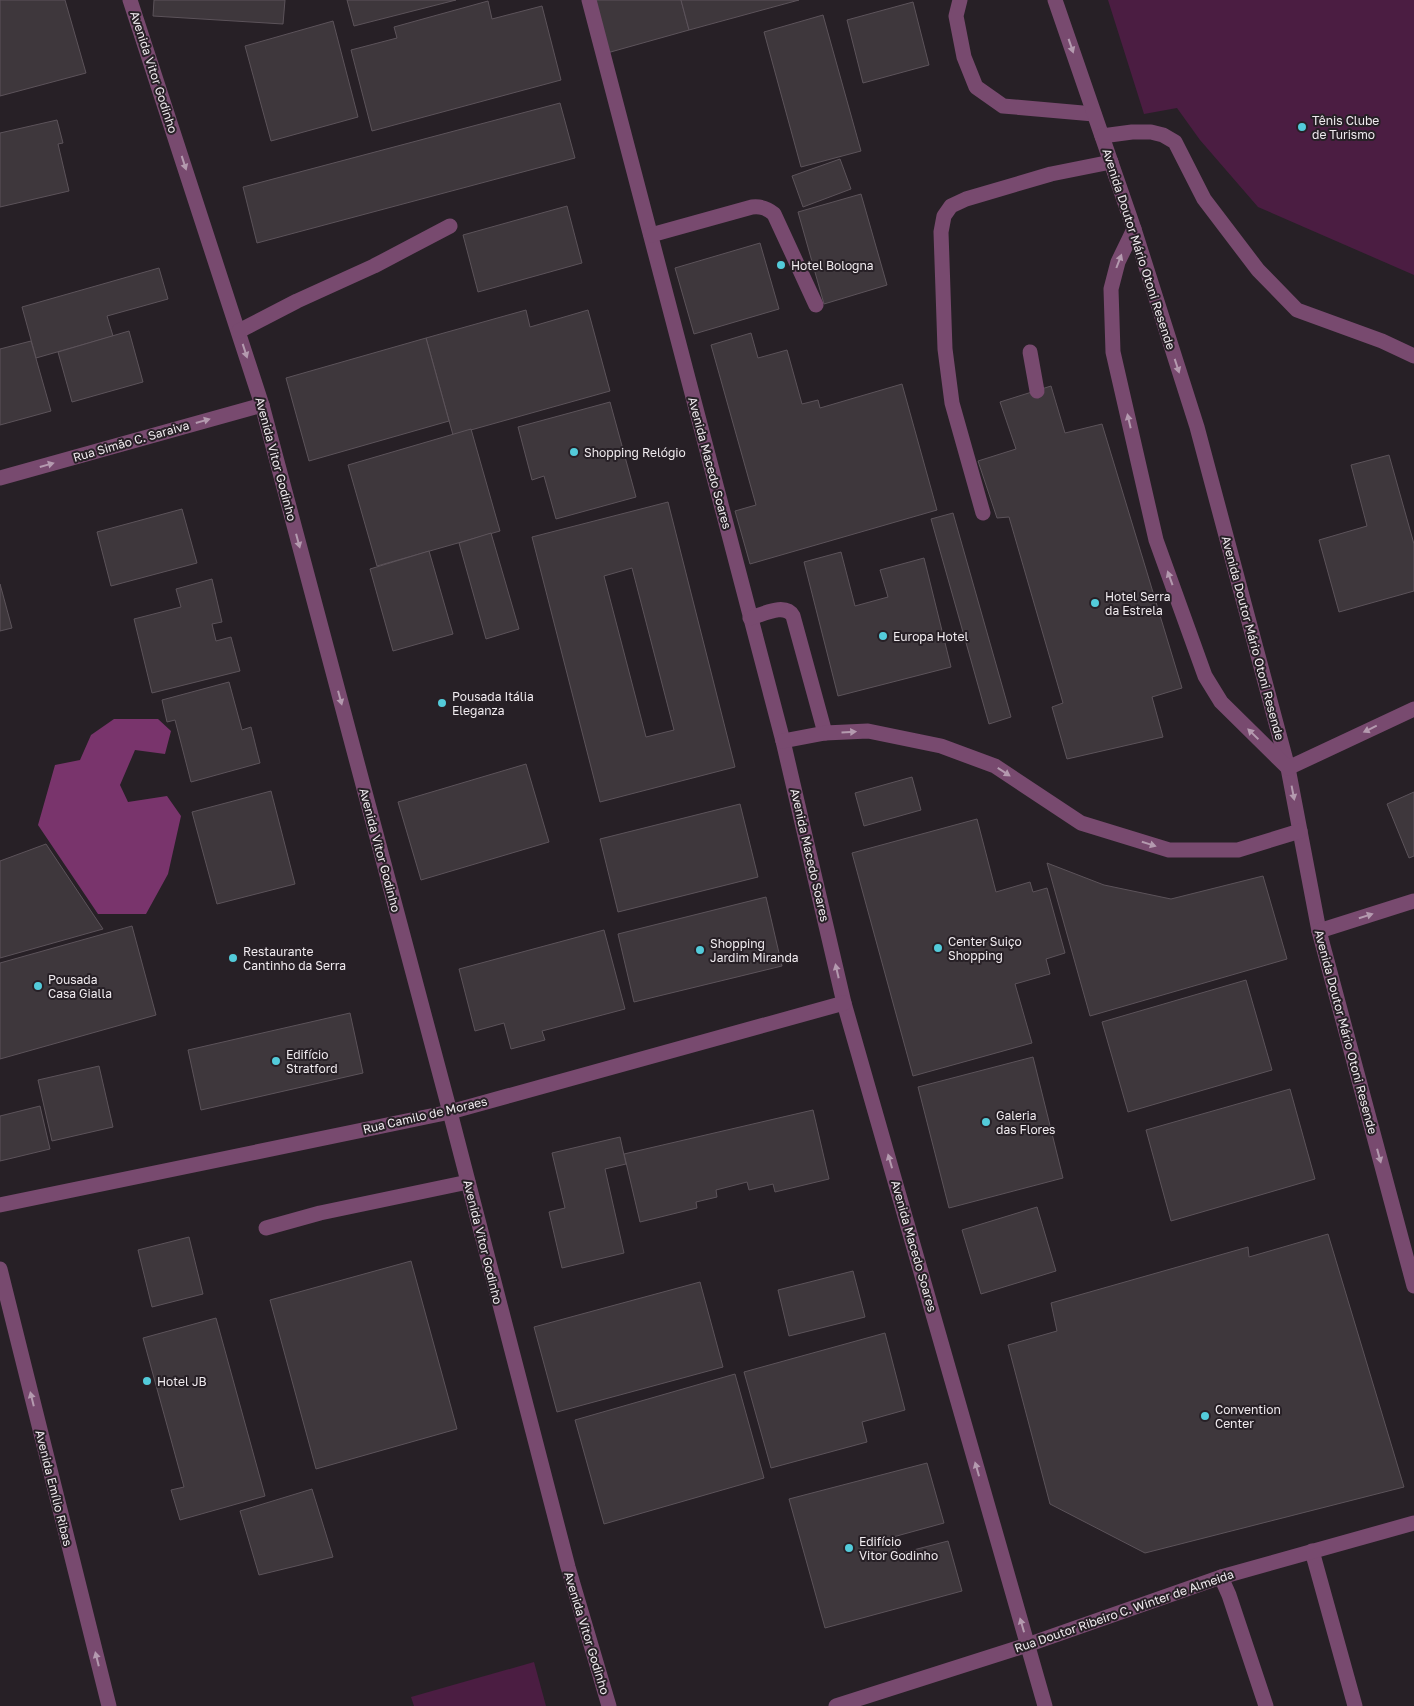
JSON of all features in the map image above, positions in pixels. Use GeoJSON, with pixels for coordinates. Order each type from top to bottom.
{"type":"FeatureCollection","features":[{"type":"Feature","properties":{"kind":"street","name":"Avenida Vitor Godinho"},"geometry":{"type":"LineString","coordinates":[[130,0],[262,404],[450,1112],[568,1567],[609,1706]]}},
{"type":"Feature","properties":{"kind":"street","name":"Avenida Macedo Soares"},"geometry":{"type":"LineString","coordinates":[[589,0],[750,618],[784,741],[844,1003],[1045,1706]]}},
{"type":"Feature","properties":{"kind":"street"},"geometry":{"type":"LineString","coordinates":[[960,0],[956,16],[964,58],[976,87],[1003,106],[1094,114]]}},
{"type":"Feature","properties":{"kind":"street","name":"Avenida Doutor Mário Otoni Resende"},"geometry":{"type":"LineString","coordinates":[[1055,0],[1134,229],[1197,427],[1288,768],[1319,931],[1414,1286]]}},
{"type":"Feature","properties":{"kind":"street"},"geometry":{"type":"LineString","coordinates":[[1102,136],[1132,132],[1151,132],[1163,135],[1175,142],[1204,199],[1258,270],[1297,310],[1382,341],[1414,356]]}},
{"type":"Feature","properties":{"kind":"street"},"geometry":{"type":"LineString","coordinates":[[983,513],[952,403],[945,350],[941,232],[944,216],[951,206],[966,200],[1051,174],[1111,162]]}},
{"type":"Feature","properties":{"kind":"street"},"geometry":{"type":"LineString","coordinates":[[651,235],[760,206],[774,214],[816,305]]}},
{"type":"Feature","properties":{"kind":"street"},"geometry":{"type":"LineString","coordinates":[[239,331],[296,301],[374,266],[450,226]]}},
{"type":"Feature","properties":{"kind":"street"},"geometry":{"type":"LineString","coordinates":[[1134,229],[1118,262],[1111,289],[1113,352],[1156,540],[1205,676],[1221,702],[1288,768],[1414,709]]}},
{"type":"Feature","properties":{"kind":"street"},"geometry":{"type":"LineString","coordinates":[[1030,352],[1037,391]]}},
{"type":"Feature","properties":{"kind":"street","name":"Rua Simão C. Saraiva"},"geometry":{"type":"LineString","coordinates":[[0,478],[262,404]]}},
{"type":"Feature","properties":{"kind":"street"},"geometry":{"type":"LineString","coordinates":[[750,618],[782,609],[791,612],[825,733]]}},
{"type":"Feature","properties":{"kind":"street"},"geometry":{"type":"LineString","coordinates":[[784,741],[825,733],[868,731],[940,746],[995,766],[1081,823],[1169,850],[1238,850],[1300,831]]}},
{"type":"Feature","properties":{"kind":"street"},"geometry":{"type":"LineString","coordinates":[[1319,931],[1414,901]]}},
{"type":"Feature","properties":{"kind":"street","name":"Rua Camilo de Moraes"},"geometry":{"type":"LineString","coordinates":[[0,1206],[450,1112],[844,1003]]}},
{"type":"Feature","properties":{"kind":"street"},"geometry":{"type":"LineString","coordinates":[[266,1228],[320,1212],[468,1182]]}},
{"type":"Feature","properties":{"kind":"street","name":"Avenida Emílio Ribas"},"geometry":{"type":"LineString","coordinates":[[0,1269],[109,1706]]}},
{"type":"Feature","properties":{"kind":"street","name":"Rua Doutor Ribeiro C. Winter de Almeida"},"geometry":{"type":"LineString","coordinates":[[836,1706],[1028,1645],[1221,1578],[1414,1523]]}},
{"type":"Feature","properties":{"kind":"street"},"geometry":{"type":"LineString","coordinates":[[1312,1552],[1355,1706]]}},
{"type":"Feature","properties":{"kind":"street"},"geometry":{"type":"LineString","coordinates":[[1221,1578],[1229,1595],[1266,1706]]}},
{"type":"Feature","properties":{"kind":"shaded area","name":"Tênis Clube de Turismo"},"geometry":{"type":"Polygon","coordinates":[[[1108,0],[1414,0],[1414,275],[1258,207],[1200,140],[1177,108],[1144,114],[1108,0]]]}},
{"type":"Feature","properties":{"kind":"shaded area"},"geometry":{"type":"Polygon","coordinates":[[[114,719],[158,719],[171,731],[165,754],[135,750],[120,785],[128,802],[167,796],[181,816],[168,874],[146,914],[98,914],[38,825],[55,765],[80,760],[91,735],[114,719]]]}},
{"type":"Feature","properties":{"kind":"shaded area"},"geometry":{"type":"Polygon","coordinates":[[[534,1662],[546,1706],[414,1706],[411,1697],[534,1662]]]}},
{"type":"Feature","properties":{"kind":"building"},"geometry":{"type":"Polygon","coordinates":[[[0,0],[65,0],[86,73],[0,96],[0,0]]]}},
{"type":"Feature","properties":{"kind":"building"},"geometry":{"type":"Polygon","coordinates":[[[154,0],[285,0],[283,24],[153,16],[154,0]]]}},
{"type":"Feature","properties":{"kind":"building"},"geometry":{"type":"Polygon","coordinates":[[[347,0],[456,0],[354,26],[347,0]]]}},
{"type":"Feature","properties":{"kind":"building"},"geometry":{"type":"Polygon","coordinates":[[[593,0],[681,0],[689,30],[607,53],[593,0]]]}},
{"type":"Feature","properties":{"kind":"building"},"geometry":{"type":"Polygon","coordinates":[[[681,0],[799,0],[689,30],[681,0]]]}},
{"type":"Feature","properties":{"kind":"building"},"geometry":{"type":"Polygon","coordinates":[[[488,1],[492,19],[542,6],[561,80],[372,131],[351,50],[397,38],[394,27],[488,1]]]}},
{"type":"Feature","properties":{"kind":"building"},"geometry":{"type":"Polygon","coordinates":[[[913,2],[929,65],[863,83],[847,20],[913,2]]]}},
{"type":"Feature","properties":{"kind":"building"},"geometry":{"type":"Polygon","coordinates":[[[823,15],[861,151],[801,167],[764,32],[823,15]]]}},
{"type":"Feature","properties":{"kind":"building"},"geometry":{"type":"Polygon","coordinates":[[[333,21],[358,117],[271,141],[245,46],[333,21]]]}},
{"type":"Feature","properties":{"kind":"building"},"geometry":{"type":"Polygon","coordinates":[[[560,103],[575,158],[257,243],[243,187],[560,103]]]}},
{"type":"Feature","properties":{"kind":"building"},"geometry":{"type":"Polygon","coordinates":[[[57,120],[63,143],[58,144],[69,191],[0,207],[0,133],[57,120]]]}},
{"type":"Feature","properties":{"kind":"building"},"geometry":{"type":"Polygon","coordinates":[[[840,159],[851,189],[803,207],[792,176],[840,159]]]}},
{"type":"Feature","properties":{"kind":"building"},"geometry":{"type":"Polygon","coordinates":[[[861,194],[887,285],[824,304],[798,212],[861,194]]]}},
{"type":"Feature","properties":{"kind":"building"},"geometry":{"type":"Polygon","coordinates":[[[567,206],[582,263],[478,292],[463,235],[567,206]]]}},
{"type":"Feature","properties":{"kind":"building"},"geometry":{"type":"Polygon","coordinates":[[[760,243],[779,309],[694,334],[675,268],[760,243]]]}},
{"type":"Feature","properties":{"kind":"building"},"geometry":{"type":"Polygon","coordinates":[[[159,268],[168,299],[107,316],[113,336],[36,358],[22,307],[159,268]]]}},
{"type":"Feature","properties":{"kind":"building"},"geometry":{"type":"Polygon","coordinates":[[[526,310],[530,327],[588,310],[610,391],[453,435],[426,338],[526,310]]]}},
{"type":"Feature","properties":{"kind":"building"},"geometry":{"type":"Polygon","coordinates":[[[129,331],[143,382],[72,402],[58,352],[129,331]]]}},
{"type":"Feature","properties":{"kind":"building"},"geometry":{"type":"Polygon","coordinates":[[[751,333],[758,358],[787,350],[802,404],[818,400],[820,408],[902,384],[937,510],[750,564],[735,511],[756,505],[711,345],[751,333]]]}},
{"type":"Feature","properties":{"kind":"building"},"geometry":{"type":"Polygon","coordinates":[[[426,338],[449,421],[309,461],[286,378],[426,338]]]}},
{"type":"Feature","properties":{"kind":"building"},"geometry":{"type":"Polygon","coordinates":[[[31,341],[51,411],[0,425],[0,349],[31,341]]]}},
{"type":"Feature","properties":{"kind":"building","name":"Hotel Serra da Estrela"},"geometry":{"type":"Polygon","coordinates":[[[1051,386],[1065,433],[1102,424],[1182,688],[1152,697],[1163,737],[1067,759],[1052,707],[1063,703],[1009,517],[997,518],[978,461],[1016,449],[1000,402],[1051,386]]]}},
{"type":"Feature","properties":{"kind":"building"},"geometry":{"type":"Polygon","coordinates":[[[610,402],[636,497],[556,519],[544,476],[532,480],[518,427],[610,402]]]}},
{"type":"Feature","properties":{"kind":"building"},"geometry":{"type":"Polygon","coordinates":[[[471,429],[500,531],[377,566],[348,465],[471,429]]]}},
{"type":"Feature","properties":{"kind":"building"},"geometry":{"type":"Polygon","coordinates":[[[1389,455],[1414,544],[1414,591],[1339,612],[1319,540],[1367,526],[1351,465],[1389,455]]]}},
{"type":"Feature","properties":{"kind":"building"},"geometry":{"type":"Polygon","coordinates":[[[668,502],[735,767],[600,802],[532,537],[668,502]],[[632,568],[604,576],[646,737],[674,730],[632,568]]]}},
{"type":"Feature","properties":{"kind":"building"},"geometry":{"type":"Polygon","coordinates":[[[182,509],[197,563],[111,586],[97,532],[182,509]]]}},
{"type":"Feature","properties":{"kind":"building"},"geometry":{"type":"Polygon","coordinates":[[[953,513],[1011,717],[989,724],[931,519],[953,513]]]}},
{"type":"Feature","properties":{"kind":"building"},"geometry":{"type":"Polygon","coordinates":[[[491,533],[519,629],[486,639],[459,543],[491,533]]]}},
{"type":"Feature","properties":{"kind":"building"},"geometry":{"type":"Polygon","coordinates":[[[429,551],[453,634],[393,651],[370,569],[429,551]]]}},
{"type":"Feature","properties":{"kind":"building","name":"Europa Hotel"},"geometry":{"type":"Polygon","coordinates":[[[841,552],[855,606],[888,597],[880,570],[924,558],[951,667],[838,696],[804,562],[841,552]]]}},
{"type":"Feature","properties":{"kind":"building"},"geometry":{"type":"Polygon","coordinates":[[[212,579],[222,622],[212,624],[216,641],[231,637],[240,671],[152,693],[134,619],[181,607],[176,589],[212,579]]]}},
{"type":"Feature","properties":{"kind":"building"},"geometry":{"type":"Polygon","coordinates":[[[0,584],[12,628],[0,631],[0,584]]]}},
{"type":"Feature","properties":{"kind":"building"},"geometry":{"type":"Polygon","coordinates":[[[229,682],[242,730],[251,727],[260,763],[191,782],[175,720],[167,722],[162,700],[229,682]]]}},
{"type":"Feature","properties":{"kind":"building"},"geometry":{"type":"Polygon","coordinates":[[[526,764],[549,842],[421,880],[398,802],[526,764]]]}},
{"type":"Feature","properties":{"kind":"building"},"geometry":{"type":"Polygon","coordinates":[[[912,777],[921,810],[864,826],[855,793],[912,777]]]}},
{"type":"Feature","properties":{"kind":"building"},"geometry":{"type":"Polygon","coordinates":[[[271,791],[295,884],[217,904],[192,812],[271,791]]]}},
{"type":"Feature","properties":{"kind":"building"},"geometry":{"type":"Polygon","coordinates":[[[1414,792],[1414,856],[1409,858],[1387,804],[1414,792]]]}},
{"type":"Feature","properties":{"kind":"building"},"geometry":{"type":"Polygon","coordinates":[[[740,804],[758,877],[618,912],[600,839],[740,804]]]}},
{"type":"Feature","properties":{"kind":"building"},"geometry":{"type":"Polygon","coordinates":[[[977,819],[996,892],[1030,882],[1033,892],[1047,888],[1065,953],[1046,959],[1050,974],[1015,984],[1032,1043],[913,1076],[852,853],[977,819]]]}},
{"type":"Feature","properties":{"kind":"building"},"geometry":{"type":"Polygon","coordinates":[[[46,844],[103,929],[0,958],[0,861],[46,844]]]}},
{"type":"Feature","properties":{"kind":"building"},"geometry":{"type":"Polygon","coordinates":[[[1047,863],[1104,885],[1171,899],[1263,876],[1287,959],[1090,1016],[1047,863]]]}},
{"type":"Feature","properties":{"kind":"building","name":"Shopping Jardim Miranda"},"geometry":{"type":"Polygon","coordinates":[[[766,897],[782,966],[634,1002],[618,934],[766,897]]]}},
{"type":"Feature","properties":{"kind":"building"},"geometry":{"type":"Polygon","coordinates":[[[132,926],[156,1015],[0,1059],[0,963],[132,926]]]}},
{"type":"Feature","properties":{"kind":"building"},"geometry":{"type":"Polygon","coordinates":[[[604,930],[625,1009],[542,1031],[545,1040],[511,1049],[504,1023],[475,1031],[459,969],[604,930]]]}},
{"type":"Feature","properties":{"kind":"building"},"geometry":{"type":"Polygon","coordinates":[[[1246,980],[1272,1070],[1128,1112],[1102,1022],[1246,980]]]}},
{"type":"Feature","properties":{"kind":"building","name":"Edifício Stratford"},"geometry":{"type":"Polygon","coordinates":[[[350,1013],[363,1073],[201,1110],[188,1050],[350,1013]]]}},
{"type":"Feature","properties":{"kind":"building"},"geometry":{"type":"Polygon","coordinates":[[[1033,1057],[1063,1178],[949,1208],[918,1087],[1033,1057]]]}},
{"type":"Feature","properties":{"kind":"building"},"geometry":{"type":"Polygon","coordinates":[[[99,1066],[113,1127],[52,1141],[38,1080],[99,1066]]]}},
{"type":"Feature","properties":{"kind":"building"},"geometry":{"type":"Polygon","coordinates":[[[1290,1089],[1315,1179],[1171,1221],[1146,1130],[1290,1089]]]}},
{"type":"Feature","properties":{"kind":"building"},"geometry":{"type":"Polygon","coordinates":[[[40,1106],[50,1149],[0,1161],[0,1116],[40,1106]]]}},
{"type":"Feature","properties":{"kind":"building"},"geometry":{"type":"Polygon","coordinates":[[[813,1110],[829,1179],[775,1192],[773,1184],[749,1190],[747,1182],[716,1190],[717,1197],[696,1202],[697,1208],[640,1222],[624,1154],[813,1110]]]}},
{"type":"Feature","properties":{"kind":"building"},"geometry":{"type":"Polygon","coordinates":[[[620,1137],[626,1164],[605,1169],[624,1253],[562,1268],[549,1212],[565,1208],[552,1153],[620,1137]]]}},
{"type":"Feature","properties":{"kind":"building"},"geometry":{"type":"Polygon","coordinates":[[[1037,1207],[1056,1271],[981,1294],[962,1230],[1037,1207]]]}},
{"type":"Feature","properties":{"kind":"building","name":"Convention Center"},"geometry":{"type":"Polygon","coordinates":[[[1328,1234],[1404,1487],[1145,1553],[1050,1504],[1008,1345],[1057,1331],[1051,1303],[1248,1247],[1249,1257],[1328,1234]]]}},
{"type":"Feature","properties":{"kind":"building"},"geometry":{"type":"Polygon","coordinates":[[[189,1237],[203,1294],[152,1307],[138,1250],[189,1237]]]}},
{"type":"Feature","properties":{"kind":"building"},"geometry":{"type":"Polygon","coordinates":[[[411,1261],[457,1429],[316,1469],[270,1300],[411,1261]]]}},
{"type":"Feature","properties":{"kind":"building"},"geometry":{"type":"Polygon","coordinates":[[[853,1271],[865,1317],[789,1336],[778,1290],[853,1271]]]}},
{"type":"Feature","properties":{"kind":"building"},"geometry":{"type":"Polygon","coordinates":[[[700,1282],[723,1367],[557,1412],[534,1327],[700,1282]]]}},
{"type":"Feature","properties":{"kind":"building"},"geometry":{"type":"Polygon","coordinates":[[[216,1318],[265,1496],[180,1520],[171,1490],[184,1487],[143,1338],[216,1318]]]}},
{"type":"Feature","properties":{"kind":"building"},"geometry":{"type":"Polygon","coordinates":[[[885,1333],[905,1410],[862,1422],[867,1442],[771,1468],[744,1372],[885,1333]]]}},
{"type":"Feature","properties":{"kind":"building"},"geometry":{"type":"Polygon","coordinates":[[[735,1374],[764,1478],[604,1524],[575,1420],[735,1374]]]}},
{"type":"Feature","properties":{"kind":"building","name":"Edifício Vitor Godinho"},"geometry":{"type":"Polygon","coordinates":[[[927,1463],[944,1523],[893,1537],[898,1554],[948,1541],[962,1591],[825,1628],[789,1499],[927,1463]]]}},
{"type":"Feature","properties":{"kind":"building"},"geometry":{"type":"Polygon","coordinates":[[[312,1489],[333,1557],[259,1575],[240,1511],[312,1489]]]}},
{"type":"Feature","properties":{"kind":"place","name":"Tênis Clube de Turismo"},"geometry":{"type":"Point","coordinates":[1302,127]}},
{"type":"Feature","properties":{"kind":"place","name":"Hotel Bologna"},"geometry":{"type":"Point","coordinates":[781,265]}},
{"type":"Feature","properties":{"kind":"place","name":"Shopping Relógio"},"geometry":{"type":"Point","coordinates":[574,452]}},
{"type":"Feature","properties":{"kind":"place","name":"Hotel Serra da Estrela"},"geometry":{"type":"Point","coordinates":[1095,603]}},
{"type":"Feature","properties":{"kind":"place","name":"Europa Hotel"},"geometry":{"type":"Point","coordinates":[883,636]}},
{"type":"Feature","properties":{"kind":"place","name":"Pousada Itália Eleganza"},"geometry":{"type":"Point","coordinates":[442,703]}},
{"type":"Feature","properties":{"kind":"place","name":"Center Suiço Shopping"},"geometry":{"type":"Point","coordinates":[938,948]}},
{"type":"Feature","properties":{"kind":"place","name":"Shopping Jardim Miranda"},"geometry":{"type":"Point","coordinates":[700,950]}},
{"type":"Feature","properties":{"kind":"place","name":"Restaurante Cantinho da Serra"},"geometry":{"type":"Point","coordinates":[233,958]}},
{"type":"Feature","properties":{"kind":"place","name":"Pousada Casa Gialla"},"geometry":{"type":"Point","coordinates":[38,986]}},
{"type":"Feature","properties":{"kind":"place","name":"Edifício Stratford"},"geometry":{"type":"Point","coordinates":[276,1061]}},
{"type":"Feature","properties":{"kind":"place","name":"Galeria das Flores"},"geometry":{"type":"Point","coordinates":[986,1122]}},
{"type":"Feature","properties":{"kind":"place","name":"Hotel JB"},"geometry":{"type":"Point","coordinates":[147,1381]}},
{"type":"Feature","properties":{"kind":"place","name":"Convention Center"},"geometry":{"type":"Point","coordinates":[1205,1416]}},
{"type":"Feature","properties":{"kind":"place","name":"Edifício Vitor Godinho"},"geometry":{"type":"Point","coordinates":[849,1548]}}]}
